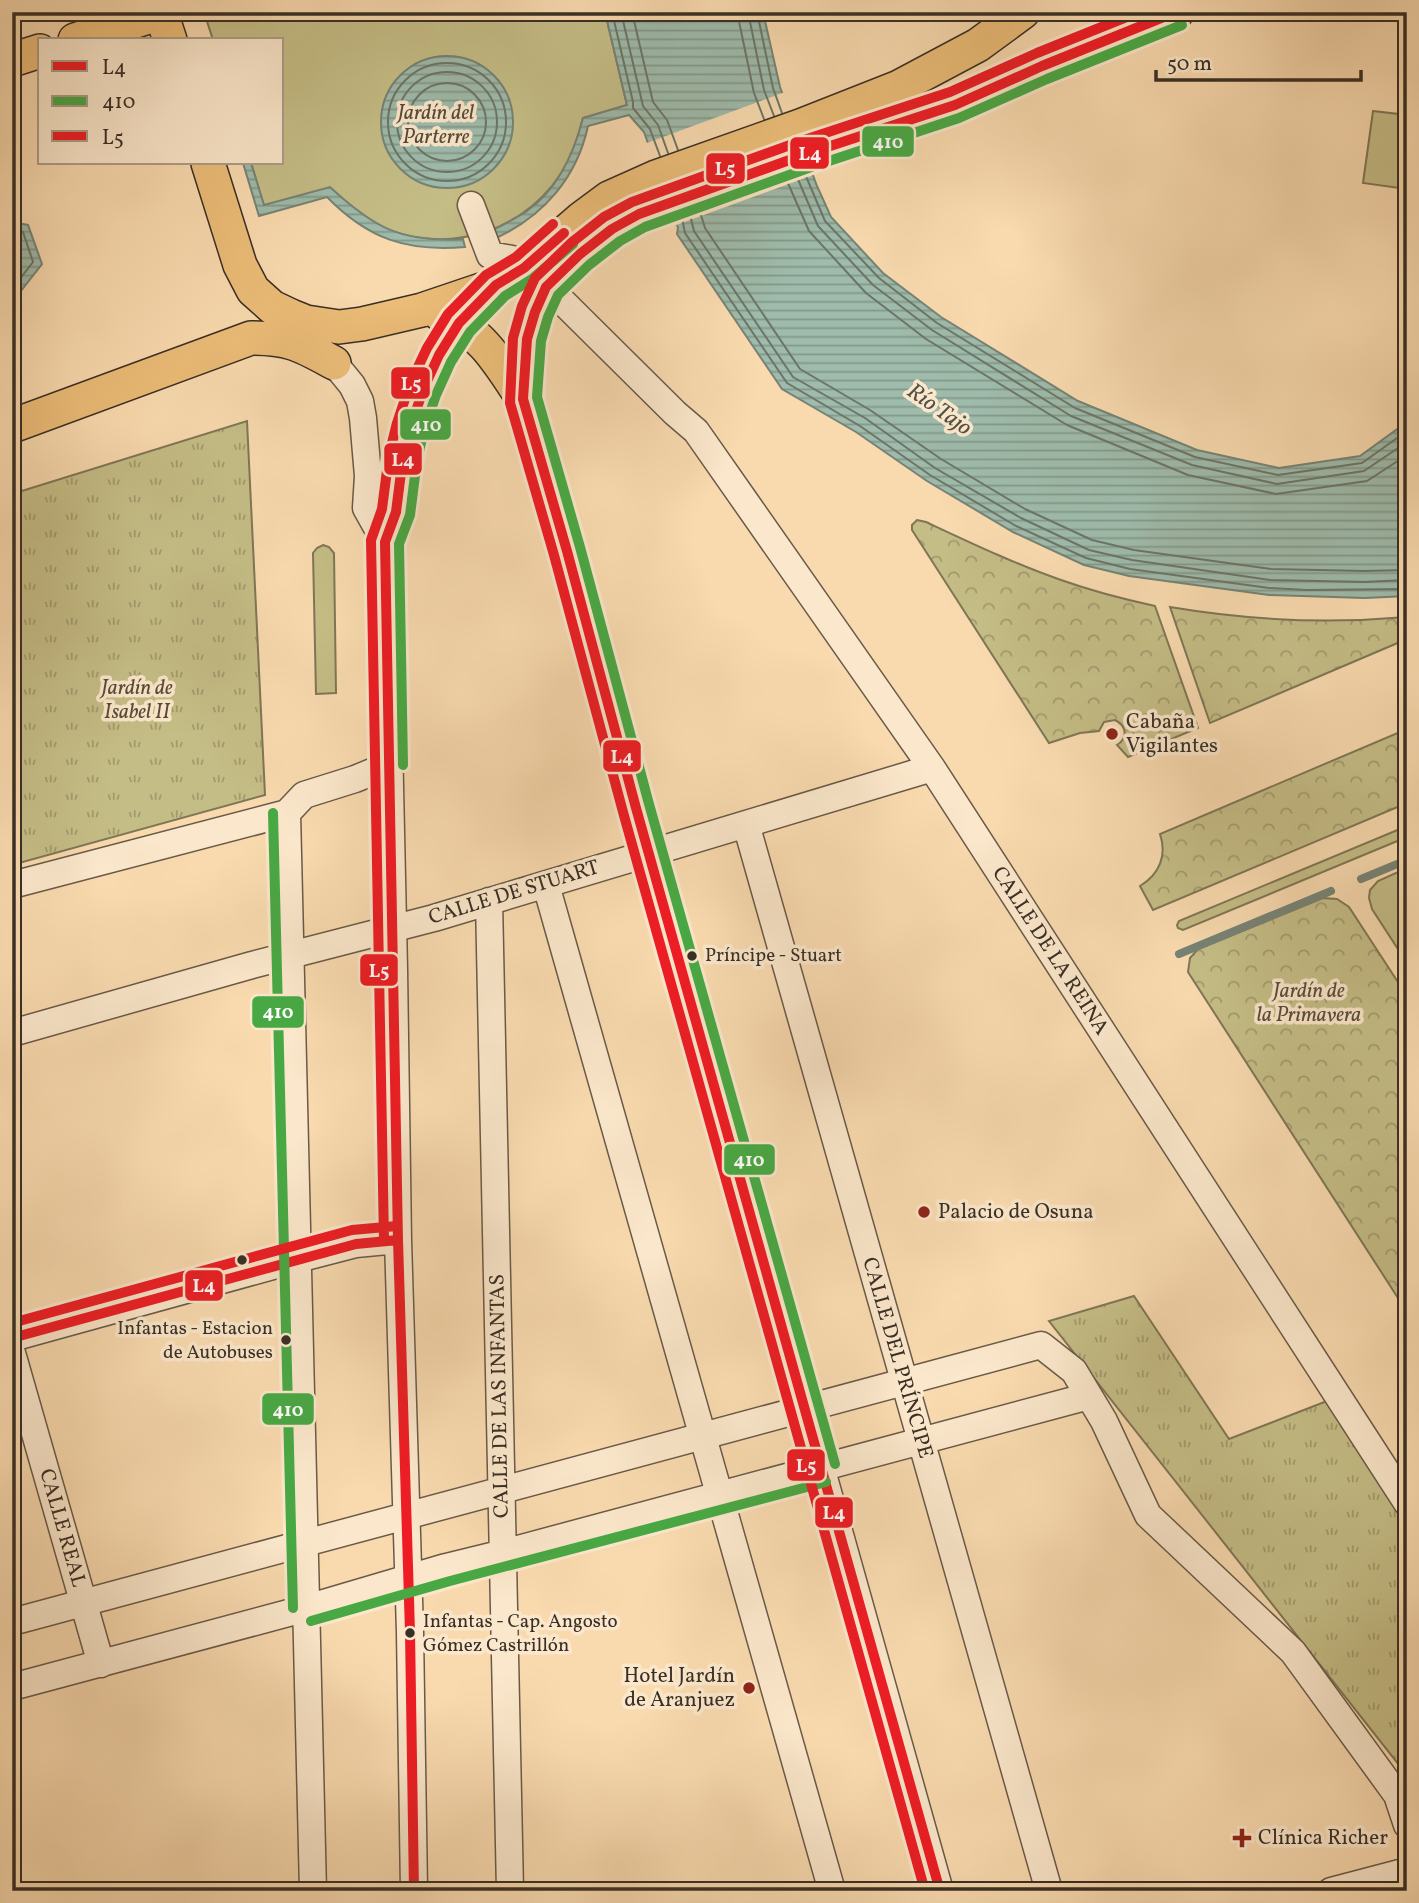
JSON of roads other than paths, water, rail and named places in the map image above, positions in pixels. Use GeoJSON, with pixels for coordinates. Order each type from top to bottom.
{"type":"FeatureCollection","features":[{"type":"Feature","properties":{"kind":"main road"},"geometry":{"type":"LineString","coordinates":[[403,457],[424,390],[439,355],[459,323],[511,271],[594,208],[609,198],[661,191],[805,139],[978,45],[1023,12]]}},
{"type":"Feature","properties":{"kind":"main road"},"geometry":{"type":"LineString","coordinates":[[805,139],[912,120],[955,105],[1042,66],[1177,12]]}},
{"type":"Feature","properties":{"kind":"main road"},"geometry":{"type":"LineString","coordinates":[[81,38],[161,13],[169,38]]}},
{"type":"Feature","properties":{"kind":"main road"},"geometry":{"type":"LineString","coordinates":[[12,60],[38,52]]}},
{"type":"Feature","properties":{"kind":"main road"},"geometry":{"type":"LineString","coordinates":[[208,164],[240,265],[253,290],[261,317],[259,328],[251,338]]}},
{"type":"Feature","properties":{"kind":"main road"},"geometry":{"type":"LineString","coordinates":[[523,399],[527,339],[546,287],[580,254],[612,229],[639,214],[661,191]]}},
{"type":"Feature","properties":{"kind":"main road"},"geometry":{"type":"LineString","coordinates":[[12,426],[251,338],[288,328],[339,327],[389,319],[422,310],[511,271]]}},
{"type":"Feature","properties":{"kind":"main road"},"geometry":{"type":"LineString","coordinates":[[253,290],[266,302],[299,344],[334,363]]}},
{"type":"Feature","properties":{"kind":"main road"},"geometry":{"type":"LineString","coordinates":[[422,310],[459,323],[480,339],[496,357],[523,399],[537,450]]}},
{"type":"Feature","properties":{"kind":"street"},"geometry":{"type":"LineString","coordinates":[[471,205],[490,255],[511,271]]}},
{"type":"Feature","properties":{"kind":"street","name":"CALLE DE LA REINA"},"geometry":{"type":"LineString","coordinates":[[564,303],[696,431],[932,768],[1407,1503]]}},
{"type":"Feature","properties":{"kind":"street"},"geometry":{"type":"LineString","coordinates":[[334,363],[352,385],[360,401],[368,476],[366,508],[385,550]]}},
{"type":"Feature","properties":{"kind":"street"},"geometry":{"type":"LineString","coordinates":[[537,450],[940,1891]]}},
{"type":"Feature","properties":{"kind":"street"},"geometry":{"type":"LineString","coordinates":[[403,457],[396,512],[385,550],[414,1891]]}},
{"type":"Feature","properties":{"kind":"street"},"geometry":{"type":"LineString","coordinates":[[12,886],[286,813],[304,795],[389,765]]}},
{"type":"Feature","properties":{"kind":"street","name":"CALLE DE STUART"},"geometry":{"type":"LineString","coordinates":[[12,1033],[545,885],[932,768]]}},
{"type":"Feature","properties":{"kind":"street"},"geometry":{"type":"LineString","coordinates":[[286,813],[313,1891]]}},
{"type":"Feature","properties":{"kind":"street","name":"CALLE DEL PRÍNCIPE"},"geometry":{"type":"LineString","coordinates":[[746,824],[1049,1891]]}},
{"type":"Feature","properties":{"kind":"street"},"geometry":{"type":"LineString","coordinates":[[545,885],[832,1891]]}},
{"type":"Feature","properties":{"kind":"street","name":"CALLE DE LAS INFANTAS"},"geometry":{"type":"LineString","coordinates":[[489,901],[510,1891]]}},
{"type":"Feature","properties":{"kind":"street"},"geometry":{"type":"LineString","coordinates":[[12,1338],[356,1244],[398,1240]]}},
{"type":"Feature","properties":{"kind":"street"},"geometry":{"type":"LineString","coordinates":[[12,1622],[1041,1345],[1074,1371],[1104,1421],[1148,1515],[1293,1652],[1397,1795],[1407,1825]]}},
{"type":"Feature","properties":{"kind":"street","name":"CALLE REAL"},"geometry":{"type":"LineString","coordinates":[[12,1353],[101,1664]]}},
{"type":"Feature","properties":{"kind":"street"},"geometry":{"type":"LineString","coordinates":[[12,1687],[1089,1396]]}},
{"type":"Feature","properties":{"kind":"street"},"geometry":{"type":"LineString","coordinates":[[1331,1891],[1407,1871]]}},
{"type":"Feature","properties":{"kind":"water","name":"Río Tajo"},"geometry":{"type":"Polygon","coordinates":[[[605,12],[763,12],[780,87],[831,217],[883,273],[941,317],[1078,401],[1197,450],[1279,468],[1360,456],[1407,422],[1407,596],[1365,598],[1269,595],[1129,576],[1084,565],[1013,532],[927,481],[856,432],[782,389],[677,234],[678,228],[644,132],[629,115],[588,126],[576,162],[556,193],[529,218],[496,238],[493,230],[527,211],[556,181],[570,157],[583,118],[627,105],[605,12]]]}},
{"type":"Feature","properties":{"kind":"water"},"geometry":{"type":"Polygon","coordinates":[[[447,56],[472,61],[484,67],[502,85],[508,97],[513,122],[508,147],[502,159],[484,177],[472,183],[447,188],[422,183],[410,177],[392,159],[386,147],[381,122],[386,97],[392,85],[410,67],[422,61],[447,56]]]}},
{"type":"Feature","properties":{"kind":"water"},"geometry":{"type":"Polygon","coordinates":[[[243,164],[251,164],[264,205],[330,187],[361,213],[390,230],[423,238],[463,239],[465,247],[425,247],[390,240],[358,223],[327,197],[259,216],[243,164]]]}},
{"type":"Feature","properties":{"kind":"water"},"geometry":{"type":"Polygon","coordinates":[[[12,222],[28,225],[42,264],[17,296],[12,295],[12,222]]]}},
{"type":"Feature","properties":{"kind":"waterway"},"geometry":{"type":"LineString","coordinates":[[1361,879],[1407,860]]}},
{"type":"Feature","properties":{"kind":"waterway"},"geometry":{"type":"LineString","coordinates":[[1179,954],[1331,891]]}},
{"type":"Feature","properties":{"kind":"place","name":"Cabaña Vigilantes"},"geometry":{"type":"Point","coordinates":[1112,734]}},
{"type":"Feature","properties":{"kind":"place","name":"Príncipe - Stuart"},"geometry":{"type":"Point","coordinates":[692,956]}},
{"type":"Feature","properties":{"kind":"place","name":"Palacio de Osuna"},"geometry":{"type":"Point","coordinates":[924,1212]}},
{"type":"Feature","properties":{"kind":"place","name":"Infantas - Estacion de Autobuses"},"geometry":{"type":"Point","coordinates":[286,1340]}},
{"type":"Feature","properties":{"kind":"place","name":"Infantas - Cap. Angosto Gómez Castrillón"},"geometry":{"type":"Point","coordinates":[410,1633]}},
{"type":"Feature","properties":{"kind":"place","name":"Hotel Jardín de Aranjuez"},"geometry":{"type":"Point","coordinates":[749,1688]}},
{"type":"Feature","properties":{"kind":"place","name":"Clínica Richer"},"geometry":{"type":"Point","coordinates":[1242,1838]}},
{"type":"Feature","properties":{"kind":"park label","name":"Jardín del Parterre"},"geometry":{"type":"Point","coordinates":[436,125]}},
{"type":"Feature","properties":{"kind":"park label","name":"Jardín de Isabel II"},"geometry":{"type":"Point","coordinates":[137,700]}},
{"type":"Feature","properties":{"kind":"park label","name":"Jardín de la Primavera"},"geometry":{"type":"Point","coordinates":[1309,1003]}}]}
